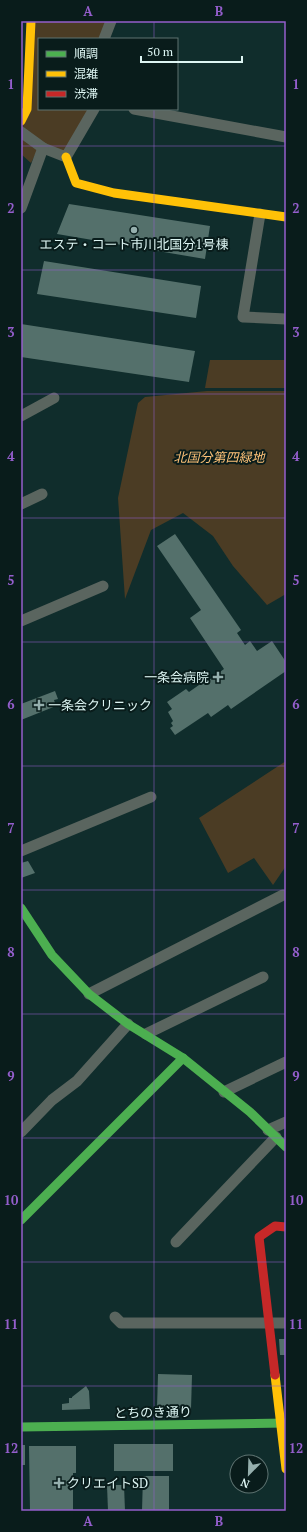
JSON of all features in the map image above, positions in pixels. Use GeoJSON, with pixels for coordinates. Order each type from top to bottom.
{"type":"FeatureCollection","features":[{"type":"Feature","properties":{"kind":"street"},"geometry":{"type":"LineString","coordinates":[[21,121],[27,109],[31,21]]}},
{"type":"Feature","properties":{"kind":"street"},"geometry":{"type":"LineString","coordinates":[[104,38],[111,21]]}},
{"type":"Feature","properties":{"kind":"street"},"geometry":{"type":"LineString","coordinates":[[66,157],[93,110]]}},
{"type":"Feature","properties":{"kind":"street"},"geometry":{"type":"LineString","coordinates":[[139,110],[286,137]]}},
{"type":"Feature","properties":{"kind":"street"},"geometry":{"type":"LineString","coordinates":[[21,132],[43,148],[66,157],[76,183],[114,193],[286,218]]}},
{"type":"Feature","properties":{"kind":"street"},"geometry":{"type":"LineString","coordinates":[[21,208],[43,148]]}},
{"type":"Feature","properties":{"kind":"street"},"geometry":{"type":"LineString","coordinates":[[260,214],[243,317],[286,319]]}},
{"type":"Feature","properties":{"kind":"street"},"geometry":{"type":"LineString","coordinates":[[21,416],[54,398]]}},
{"type":"Feature","properties":{"kind":"street"},"geometry":{"type":"LineString","coordinates":[[21,504],[42,494]]}},
{"type":"Feature","properties":{"kind":"street"},"geometry":{"type":"LineString","coordinates":[[21,621],[103,586]]}},
{"type":"Feature","properties":{"kind":"street"},"geometry":{"type":"LineString","coordinates":[[21,851],[151,798]]}},
{"type":"Feature","properties":{"kind":"street"},"geometry":{"type":"LineString","coordinates":[[88,994],[283,895]]}},
{"type":"Feature","properties":{"kind":"street"},"geometry":{"type":"LineString","coordinates":[[21,908],[52,955],[88,994],[128,1024],[183,1058],[250,1112],[286,1147]]}},
{"type":"Feature","properties":{"kind":"street"},"geometry":{"type":"LineString","coordinates":[[146,1034],[263,978]]}},
{"type":"Feature","properties":{"kind":"street"},"geometry":{"type":"LineString","coordinates":[[21,1132],[52,1100],[77,1081],[128,1024]]}},
{"type":"Feature","properties":{"kind":"street"},"geometry":{"type":"LineString","coordinates":[[21,1220],[183,1058]]}},
{"type":"Feature","properties":{"kind":"street"},"geometry":{"type":"LineString","coordinates":[[224,1092],[286,1062]]}},
{"type":"Feature","properties":{"kind":"street"},"geometry":{"type":"LineString","coordinates":[[176,1242],[272,1134],[286,1122]]}},
{"type":"Feature","properties":{"kind":"street"},"geometry":{"type":"LineString","coordinates":[[286,1227],[275,1226],[259,1237],[283,1423],[286,1469]]}},
{"type":"Feature","properties":{"kind":"street"},"geometry":{"type":"LineString","coordinates":[[115,1317],[121,1323],[286,1323]]}},
{"type":"Feature","properties":{"kind":"street","name":"とちのき通り"},"geometry":{"type":"LineString","coordinates":[[21,1427],[283,1423]]}},
{"type":"Feature","properties":{"kind":"green space"},"geometry":{"type":"Polygon","coordinates":[[[31,21],[111,21],[105,38],[38,38],[38,110],[93,110],[66,157],[21,132],[31,21]]]}},
{"type":"Feature","properties":{"kind":"green space"},"geometry":{"type":"Polygon","coordinates":[[[21,133],[39,147],[31,163],[21,154],[21,133]]]}},
{"type":"Feature","properties":{"kind":"green space"},"geometry":{"type":"Polygon","coordinates":[[[210,360],[286,360],[286,388],[205,388],[210,360]]]}},
{"type":"Feature","properties":{"kind":"green space","name":"北国分第四緑地"},"geometry":{"type":"Polygon","coordinates":[[[207,391],[286,391],[286,594],[267,605],[233,566],[213,536],[183,513],[151,530],[125,599],[118,498],[138,403],[145,397],[207,391]]]}},
{"type":"Feature","properties":{"kind":"green space"},"geometry":{"type":"Polygon","coordinates":[[[286,761],[286,866],[273,885],[254,858],[228,873],[199,818],[286,761]]]}},
{"type":"Feature","properties":{"kind":"building","name":"エステ・コート市川北国分1号棟"},"geometry":{"type":"Polygon","coordinates":[[[69,204],[210,226],[205,259],[57,234],[69,204]]]}},
{"type":"Feature","properties":{"kind":"building"},"geometry":{"type":"Polygon","coordinates":[[[44,261],[201,286],[196,318],[37,294],[44,261]]]}},
{"type":"Feature","properties":{"kind":"building"},"geometry":{"type":"Polygon","coordinates":[[[21,324],[195,351],[189,382],[21,357],[21,324]]]}},
{"type":"Feature","properties":{"kind":"building"},"geometry":{"type":"Polygon","coordinates":[[[175,534],[241,630],[237,633],[245,645],[250,641],[257,651],[272,641],[286,662],[286,671],[231,709],[228,705],[211,717],[208,713],[175,735],[170,728],[173,726],[171,723],[173,721],[168,712],[172,709],[167,702],[186,689],[189,692],[199,685],[196,681],[206,675],[209,680],[224,669],[190,618],[201,610],[157,546],[175,534]]]}},
{"type":"Feature","properties":{"kind":"building","name":"一条会クリニック"},"geometry":{"type":"Polygon","coordinates":[[[55,691],[58,699],[54,700],[56,706],[21,720],[21,704],[55,691]]]}},
{"type":"Feature","properties":{"kind":"building"},"geometry":{"type":"Polygon","coordinates":[[[28,861],[35,873],[21,878],[21,863],[28,861]]]}},
{"type":"Feature","properties":{"kind":"building"},"geometry":{"type":"Polygon","coordinates":[[[279,1339],[286,1339],[286,1355],[280,1355],[279,1339]]]}},
{"type":"Feature","properties":{"kind":"building"},"geometry":{"type":"Polygon","coordinates":[[[158,1374],[192,1375],[191,1409],[157,1408],[158,1374]]]}},
{"type":"Feature","properties":{"kind":"building"},"geometry":{"type":"Polygon","coordinates":[[[86,1386],[89,1391],[90,1409],[62,1410],[62,1404],[69,1403],[69,1398],[72,1398],[86,1386]]]}},
{"type":"Feature","properties":{"kind":"building"},"geometry":{"type":"Polygon","coordinates":[[[114,1444],[173,1444],[173,1471],[114,1471],[114,1444]]]}},
{"type":"Feature","properties":{"kind":"building"},"geometry":{"type":"Polygon","coordinates":[[[21,1445],[25,1445],[25,1465],[21,1465],[21,1445]]]}},
{"type":"Feature","properties":{"kind":"building"},"geometry":{"type":"Polygon","coordinates":[[[29,1446],[76,1446],[76,1473],[73,1473],[73,1511],[30,1511],[29,1446]]]}},
{"type":"Feature","properties":{"kind":"building"},"geometry":{"type":"Polygon","coordinates":[[[143,1476],[169,1476],[169,1511],[142,1511],[143,1476]]]}},
{"type":"Feature","properties":{"kind":"building"},"geometry":{"type":"Polygon","coordinates":[[[107,1485],[124,1485],[125,1511],[108,1511],[107,1485]]]}},
{"type":"Feature","properties":{"kind":"traffic: fast"},"geometry":{"type":"LineString","coordinates":[[21,908],[52,955],[89,994],[128,1024],[183,1058],[250,1112],[286,1147]]}},
{"type":"Feature","properties":{"kind":"traffic: fast"},"geometry":{"type":"LineString","coordinates":[[21,1220],[183,1058]]}},
{"type":"Feature","properties":{"kind":"traffic: fast"},"geometry":{"type":"LineString","coordinates":[[21,1427],[286,1423]]}},
{"type":"Feature","properties":{"kind":"traffic: slow"},"geometry":{"type":"LineString","coordinates":[[21,121],[27,109],[31,21]]}},
{"type":"Feature","properties":{"kind":"traffic: slow"},"geometry":{"type":"LineString","coordinates":[[66,157],[76,183],[114,193],[286,217]]}},
{"type":"Feature","properties":{"kind":"traffic: slow"},"geometry":{"type":"LineString","coordinates":[[275,1375],[286,1469]]}},
{"type":"Feature","properties":{"kind":"traffic: jam"},"geometry":{"type":"LineString","coordinates":[[275,1375],[259,1237],[275,1226],[286,1227]]}},
{"type":"Feature","properties":{"kind":"place","name":"エステ・コート市川北国分1号棟"},"geometry":{"type":"Point","coordinates":[134,230]}},
{"type":"Feature","properties":{"kind":"place","name":"一条会病院"},"geometry":{"type":"Point","coordinates":[218,677]}},
{"type":"Feature","properties":{"kind":"place","name":"一条会クリニック"},"geometry":{"type":"Point","coordinates":[39,705]}},
{"type":"Feature","properties":{"kind":"place","name":"クリエイトSD"},"geometry":{"type":"Point","coordinates":[59,1483]}}]}
